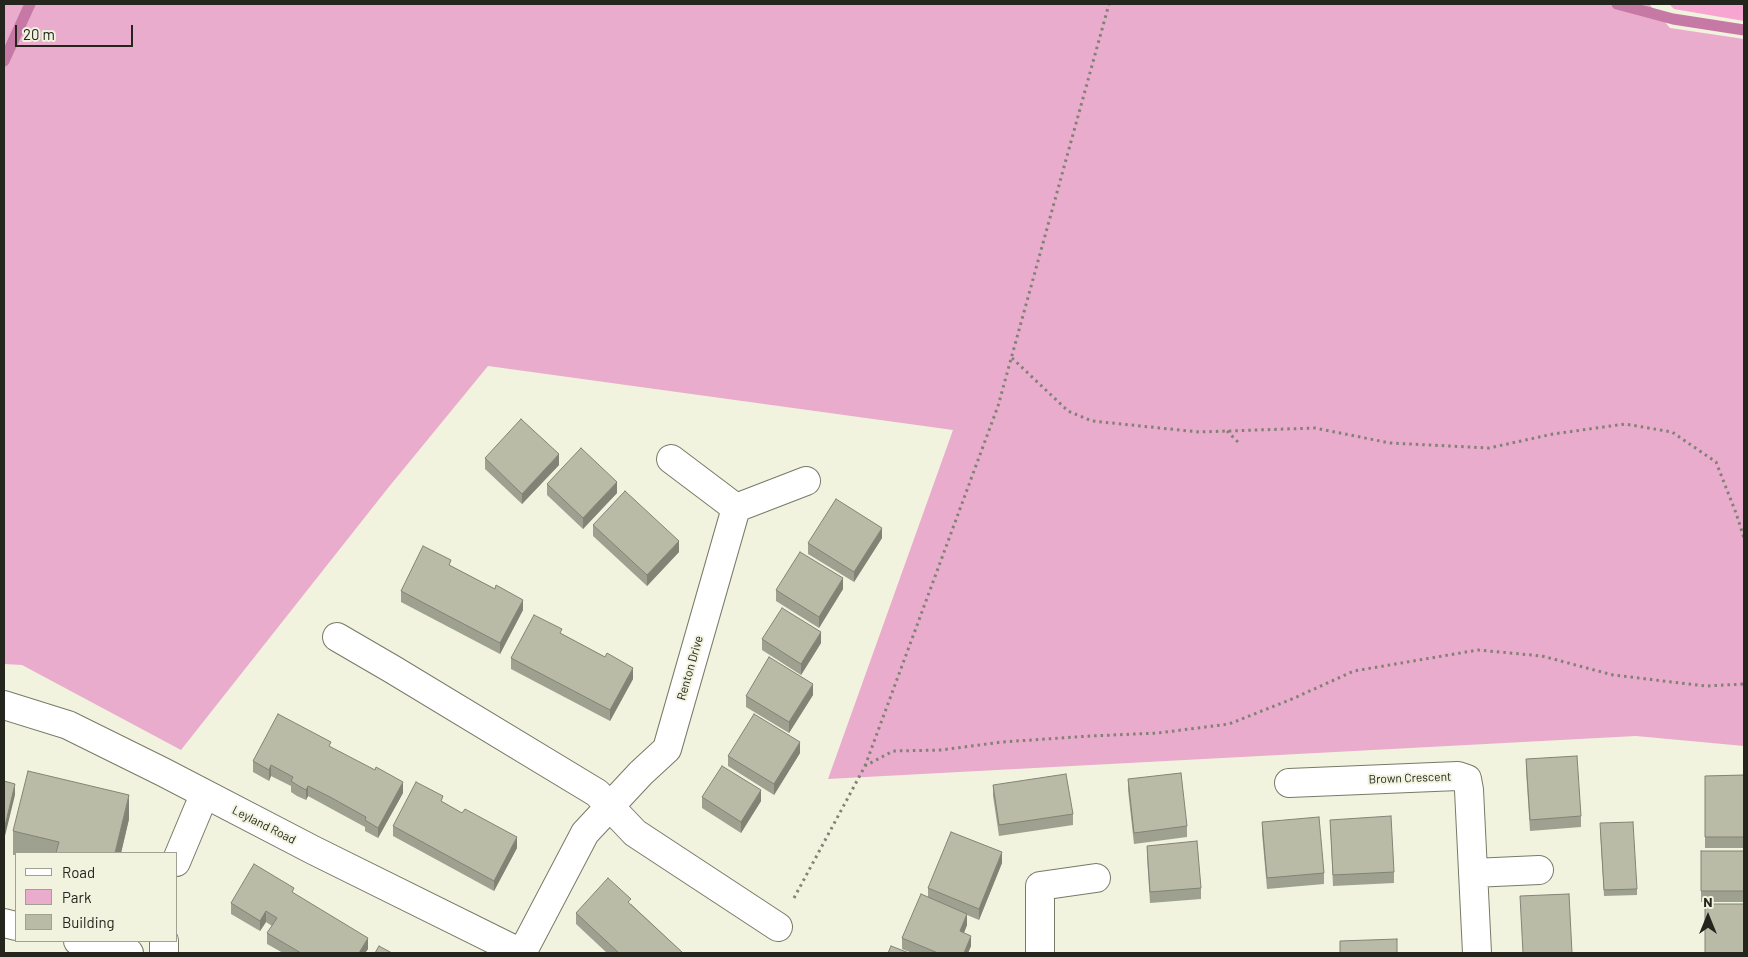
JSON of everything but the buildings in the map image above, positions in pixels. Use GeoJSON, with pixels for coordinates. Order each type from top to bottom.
{"type":"FeatureCollection","features":[{"type":"Feature","properties":{"kind":"street"},"geometry":{"type":"LineString","coordinates":[[671,459],[736,508],[806,482]]}},
{"type":"Feature","properties":{"kind":"street","name":"Renton Drive"},"geometry":{"type":"LineString","coordinates":[[521,953],[585,833],[641,773],[667,749],[736,508]]}},
{"type":"Feature","properties":{"kind":"street"},"geometry":{"type":"LineString","coordinates":[[337,637],[597,793],[636,833],[778,927]]}},
{"type":"Feature","properties":{"kind":"street","name":"Leyland Road"},"geometry":{"type":"LineString","coordinates":[[4,706],[68,725],[521,953]]}},
{"type":"Feature","properties":{"kind":"street","name":"Brown Crescent"},"geometry":{"type":"LineString","coordinates":[[1289,783],[1458,776],[1466,780],[1470,790],[1477,953]]}},
{"type":"Feature","properties":{"kind":"street"},"geometry":{"type":"LineString","coordinates":[[178,857],[204,794]]}},
{"type":"Feature","properties":{"kind":"street"},"geometry":{"type":"LineString","coordinates":[[1474,873],[1539,870]]}},
{"type":"Feature","properties":{"kind":"street"},"geometry":{"type":"LineString","coordinates":[[1040,953],[1040,886],[1096,878]]}},
{"type":"Feature","properties":{"kind":"street"},"geometry":{"type":"LineString","coordinates":[[82,942],[129,953]]}},
{"type":"Feature","properties":{"kind":"path"},"geometry":{"type":"LineString","coordinates":[[778,927],[865,766],[998,406],[1110,4]]}},
{"type":"Feature","properties":{"kind":"path"},"geometry":{"type":"LineString","coordinates":[[1012,358],[1068,411],[1092,421],[1199,432],[1315,428],[1390,444],[1489,448],[1553,434],[1625,424],[1672,432],[1716,462],[1744,538]]}},
{"type":"Feature","properties":{"kind":"path"},"geometry":{"type":"LineString","coordinates":[[1227,431],[1240,444]]}},
{"type":"Feature","properties":{"kind":"path"},"geometry":{"type":"LineString","coordinates":[[865,766],[893,751],[941,750],[1002,742],[1158,733],[1229,724],[1292,699],[1354,671],[1478,650],[1542,656],[1613,675],[1706,686],[1744,684]]}},
{"type":"Feature","properties":{"kind":"green space"},"geometry":{"type":"Polygon","coordinates":[[[4,4],[1649,4],[1670,28],[1744,39],[1744,746],[1636,736],[828,779],[953,430],[488,366],[388,488],[181,750],[22,665],[4,664],[4,4]]]}},
{"type":"Feature","properties":{"kind":"shaded area"},"geometry":{"type":"Polygon","coordinates":[[[1669,4],[1744,4],[1744,21],[1674,9],[1669,4]]]}},
{"type":"Feature","properties":{"kind":"waterway"},"geometry":{"type":"LineString","coordinates":[[4,61],[30,4]]}},
{"type":"Feature","properties":{"kind":"waterway"},"geometry":{"type":"LineString","coordinates":[[1617,4],[1673,19],[1744,30]]}}]}
